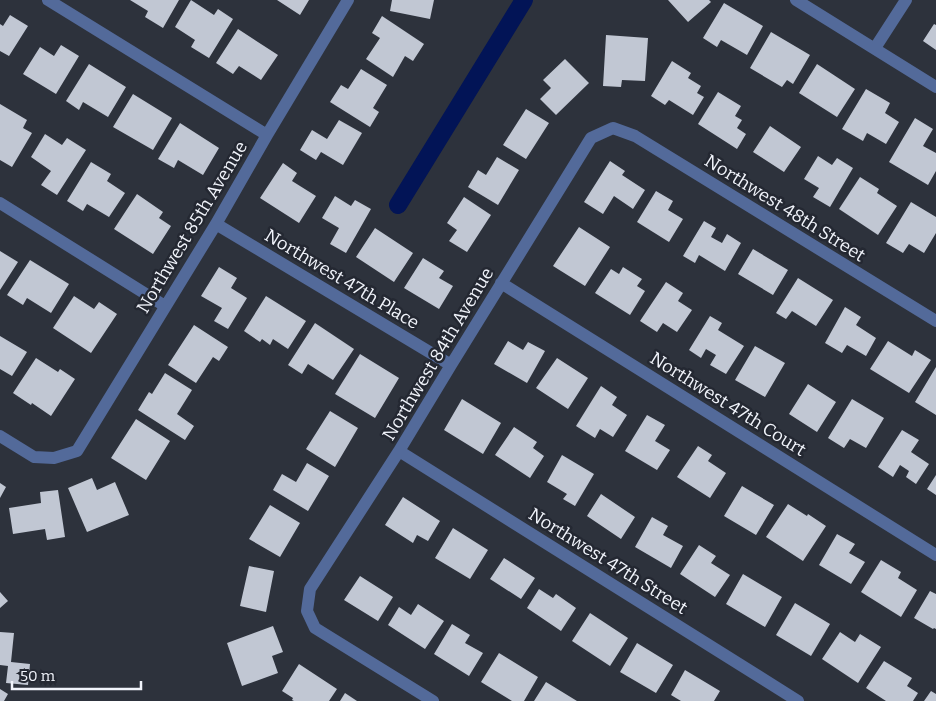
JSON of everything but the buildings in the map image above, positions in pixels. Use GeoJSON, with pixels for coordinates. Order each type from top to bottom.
{"type":"FeatureCollection","features":[{"type":"Feature","properties":{"kind":"street"},"geometry":{"type":"LineString","coordinates":[[48,0],[267,134]]}},
{"type":"Feature","properties":{"kind":"street","name":"Northwest 85th Avenue"},"geometry":{"type":"LineString","coordinates":[[0,436],[34,457],[54,458],[77,451],[216,224],[267,134],[348,0]]}},
{"type":"Feature","properties":{"kind":"street"},"geometry":{"type":"LineString","coordinates":[[796,0],[936,87]]}},
{"type":"Feature","properties":{"kind":"street"},"geometry":{"type":"LineString","coordinates":[[875,48],[906,0]]}},
{"type":"Feature","properties":{"kind":"street","name":"Northwest 84th Avenue"},"geometry":{"type":"LineString","coordinates":[[433,701],[315,628],[307,611],[310,589],[399,451],[591,138],[614,128]]}},
{"type":"Feature","properties":{"kind":"street","name":"Northwest 48th Street"},"geometry":{"type":"LineString","coordinates":[[614,128],[635,136],[936,321]]}},
{"type":"Feature","properties":{"kind":"street"},"geometry":{"type":"LineString","coordinates":[[0,204],[165,306]]}},
{"type":"Feature","properties":{"kind":"street","name":"Northwest 47th Place"},"geometry":{"type":"LineString","coordinates":[[216,224],[451,364]]}},
{"type":"Feature","properties":{"kind":"street","name":"Northwest 47th Court"},"geometry":{"type":"LineString","coordinates":[[501,283],[936,555]]}},
{"type":"Feature","properties":{"kind":"street","name":"Northwest 47th Street"},"geometry":{"type":"LineString","coordinates":[[399,451],[798,701]]}},
{"type":"Feature","properties":{"kind":"waterway"},"geometry":{"type":"LineString","coordinates":[[398,205],[524,0]]}}]}
